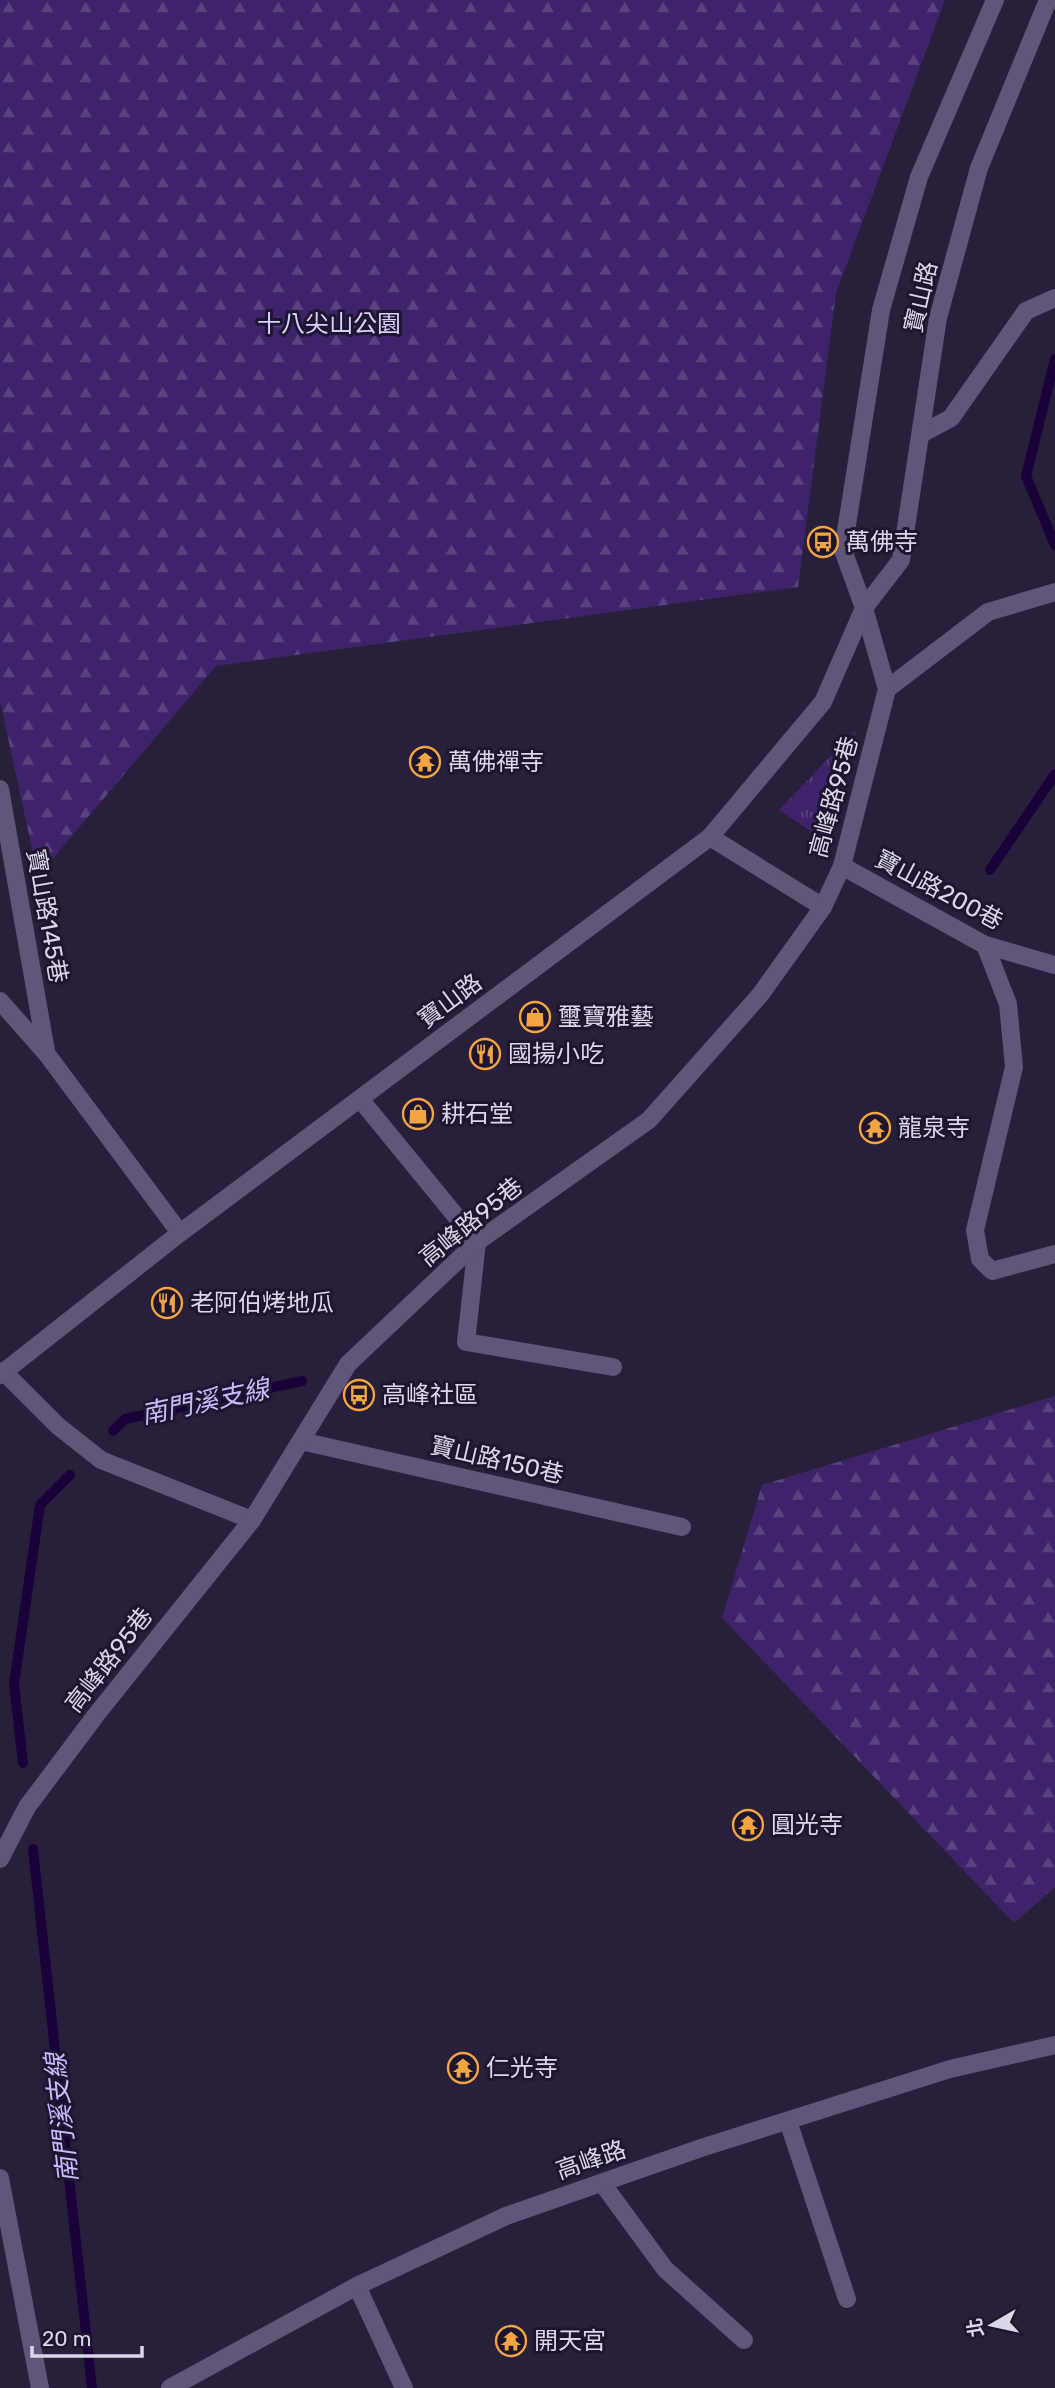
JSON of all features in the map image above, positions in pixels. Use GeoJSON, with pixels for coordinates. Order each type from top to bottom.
{"type":"FeatureCollection","features":[{"type":"Feature","properties":{"kind":"street","name":"寶山路"},"geometry":{"type":"LineString","coordinates":[[864,608],[843,550],[881,310],[919,177],[995,0]]}},
{"type":"Feature","properties":{"kind":"street","name":"寶山路"},"geometry":{"type":"LineString","coordinates":[[2,1373],[180,1233],[710,837],[823,702],[864,608],[901,560],[939,318],[979,168],[1048,0]]}},
{"type":"Feature","properties":{"kind":"street"},"geometry":{"type":"LineString","coordinates":[[921,434],[951,418],[1027,311],[1055,298]]}},
{"type":"Feature","properties":{"kind":"street"},"geometry":{"type":"LineString","coordinates":[[864,608],[887,689],[988,612],[1055,592]]}},
{"type":"Feature","properties":{"kind":"street","name":"高峰路95巷"},"geometry":{"type":"LineString","coordinates":[[0,1859],[27,1807],[252,1520],[348,1364],[477,1242],[649,1120],[760,995],[823,908],[842,866],[887,689]]}},
{"type":"Feature","properties":{"kind":"street","name":"寶山路145巷"},"geometry":{"type":"LineString","coordinates":[[0,789],[46,1052]]}},
{"type":"Feature","properties":{"kind":"street"},"geometry":{"type":"LineString","coordinates":[[710,837],[823,908]]}},
{"type":"Feature","properties":{"kind":"street","name":"寶山路200巷"},"geometry":{"type":"LineString","coordinates":[[842,866],[985,945],[1055,965]]}},
{"type":"Feature","properties":{"kind":"street"},"geometry":{"type":"LineString","coordinates":[[985,945],[1008,1004],[1014,1067],[975,1230],[980,1259],[992,1271],[1055,1254]]}},
{"type":"Feature","properties":{"kind":"street","name":"寶山路145巷"},"geometry":{"type":"LineString","coordinates":[[0,1001],[46,1052],[180,1233]]}},
{"type":"Feature","properties":{"kind":"street"},"geometry":{"type":"LineString","coordinates":[[360,1099],[477,1242],[466,1342],[613,1367]]}},
{"type":"Feature","properties":{"kind":"street"},"geometry":{"type":"LineString","coordinates":[[2,1373],[58,1426],[101,1460],[252,1520]]}},
{"type":"Feature","properties":{"kind":"street","name":"寶山路150巷"},"geometry":{"type":"LineString","coordinates":[[301,1441],[682,1527]]}},
{"type":"Feature","properties":{"kind":"street","name":"高峰路"},"geometry":{"type":"LineString","coordinates":[[170,2388],[357,2286],[506,2216],[950,2069],[1055,2045]]}},
{"type":"Feature","properties":{"kind":"street"},"geometry":{"type":"LineString","coordinates":[[788,2121],[846,2299]]}},
{"type":"Feature","properties":{"kind":"street"},"geometry":{"type":"LineString","coordinates":[[0,2178],[40,2388]]}},
{"type":"Feature","properties":{"kind":"street"},"geometry":{"type":"LineString","coordinates":[[603,2183],[665,2269],[744,2340]]}},
{"type":"Feature","properties":{"kind":"street"},"geometry":{"type":"LineString","coordinates":[[357,2286],[404,2388]]}},
{"type":"Feature","properties":{"kind":"green space","name":"十八尖山公園"},"geometry":{"type":"Polygon","coordinates":[[[0,0],[945,0],[836,293],[798,587],[216,666],[38,876],[0,701],[0,0]]]}},
{"type":"Feature","properties":{"kind":"green space"},"geometry":{"type":"Polygon","coordinates":[[[857,729],[820,837],[779,810],[857,729]]]}},
{"type":"Feature","properties":{"kind":"green space"},"geometry":{"type":"Polygon","coordinates":[[[1055,1396],[1055,1887],[1014,1923],[722,1618],[762,1485],[1055,1396]]]}},
{"type":"Feature","properties":{"kind":"waterway","name":"南門溪支線"},"geometry":{"type":"LineString","coordinates":[[1055,359],[1026,476],[1055,545]]}},
{"type":"Feature","properties":{"kind":"waterway","name":"南門溪支線"},"geometry":{"type":"LineString","coordinates":[[990,870],[1055,774]]}},
{"type":"Feature","properties":{"kind":"waterway","name":"南門溪支線"},"geometry":{"type":"LineString","coordinates":[[113,1431],[125,1419],[302,1381]]}},
{"type":"Feature","properties":{"kind":"waterway","name":"南門溪支線"},"geometry":{"type":"LineString","coordinates":[[23,1763],[14,1684],[40,1505],[70,1475]]}},
{"type":"Feature","properties":{"kind":"waterway","name":"南門溪支線"},"geometry":{"type":"LineString","coordinates":[[33,1849],[92,2388]]}},
{"type":"Feature","properties":{"kind":"place","name":"萬佛寺"},"geometry":{"type":"Point","coordinates":[823,542]}},
{"type":"Feature","properties":{"kind":"place","name":"萬佛禪寺"},"geometry":{"type":"Point","coordinates":[425,762]}},
{"type":"Feature","properties":{"kind":"place","name":"璽寶雅藝"},"geometry":{"type":"Point","coordinates":[535,1017]}},
{"type":"Feature","properties":{"kind":"place","name":"國揚小吃"},"geometry":{"type":"Point","coordinates":[485,1054]}},
{"type":"Feature","properties":{"kind":"place","name":"耕石堂"},"geometry":{"type":"Point","coordinates":[418,1114]}},
{"type":"Feature","properties":{"kind":"place","name":"龍泉寺"},"geometry":{"type":"Point","coordinates":[875,1128]}},
{"type":"Feature","properties":{"kind":"place","name":"老阿伯烤地瓜"},"geometry":{"type":"Point","coordinates":[167,1303]}},
{"type":"Feature","properties":{"kind":"place","name":"高峰社區"},"geometry":{"type":"Point","coordinates":[359,1395]}},
{"type":"Feature","properties":{"kind":"place","name":"圓光寺"},"geometry":{"type":"Point","coordinates":[748,1825]}},
{"type":"Feature","properties":{"kind":"place","name":"仁光寺"},"geometry":{"type":"Point","coordinates":[463,2068]}},
{"type":"Feature","properties":{"kind":"place","name":"開天宮"},"geometry":{"type":"Point","coordinates":[511,2341]}}]}
